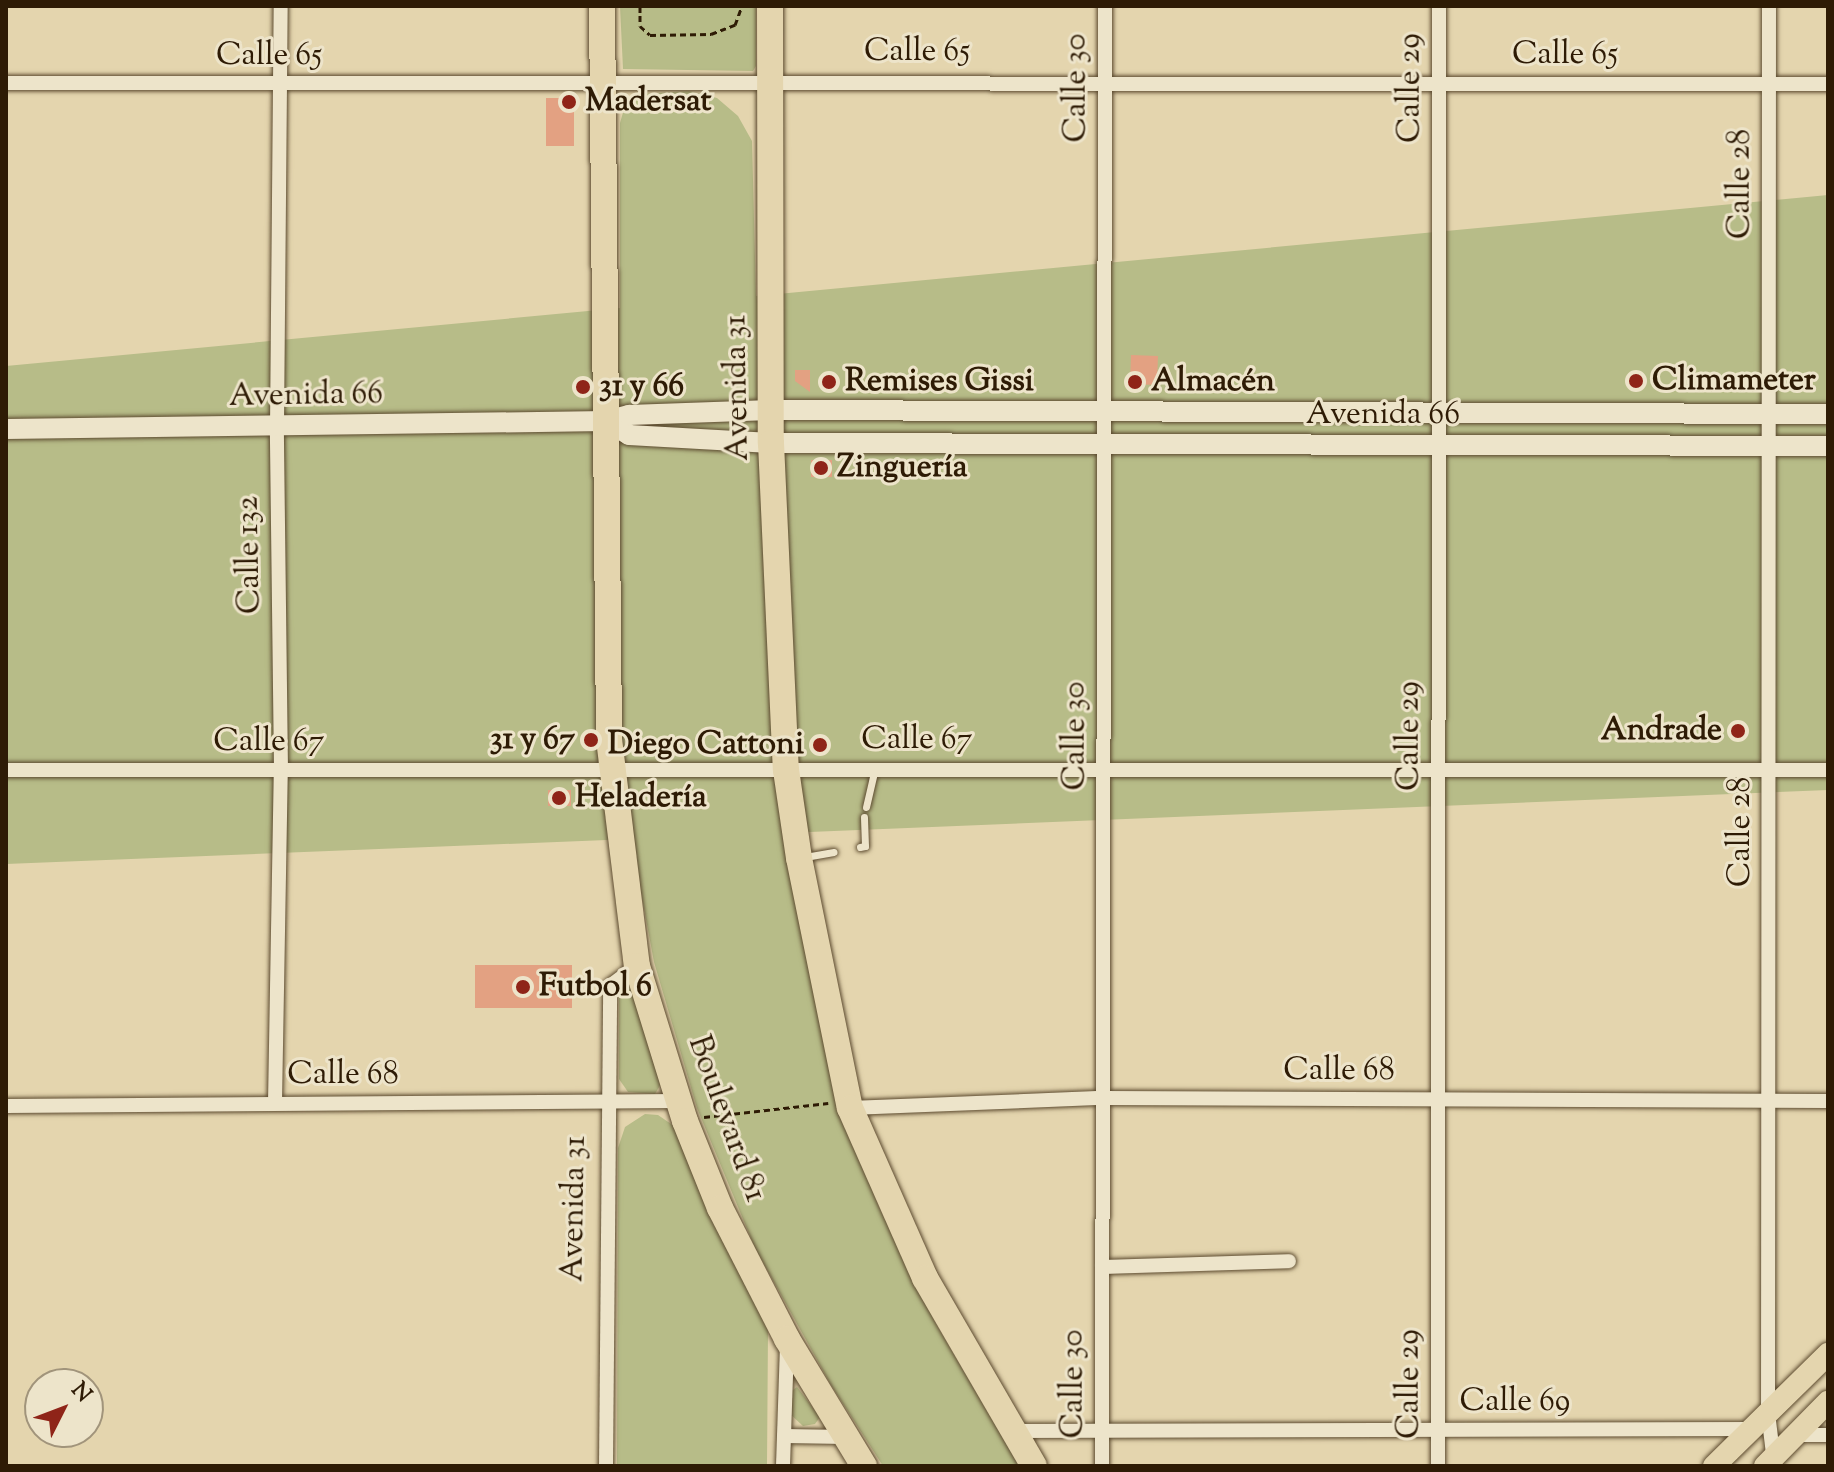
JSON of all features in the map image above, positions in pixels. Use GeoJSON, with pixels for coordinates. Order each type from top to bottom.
{"type":"FeatureCollection","features":[{"type":"Feature","properties":{"kind":"highway"},"geometry":{"type":"LineString","coordinates":[[602,6],[610,766]]}},
{"type":"Feature","properties":{"kind":"highway","name":"Avenida 31"},"geometry":{"type":"LineString","coordinates":[[770,6],[771,443],[786,770]]}},
{"type":"Feature","properties":{"kind":"highway","name":"Boulevard 81"},"geometry":{"type":"LineString","coordinates":[[610,766],[637,966],[682,1111],[720,1208],[787,1339],[864,1466]]}},
{"type":"Feature","properties":{"kind":"highway"},"geometry":{"type":"LineString","coordinates":[[786,770],[799,858],[849,1105],[925,1278],[1009,1431],[1034,1466]]}},
{"type":"Feature","properties":{"kind":"main road","name":"Avenida 66"},"geometry":{"type":"LineString","coordinates":[[6,429],[606,421],[629,415],[771,410],[1828,414]]}},
{"type":"Feature","properties":{"kind":"main road","name":"Avenida 66"},"geometry":{"type":"LineString","coordinates":[[606,421],[629,435],[771,443],[1828,446]]}},
{"type":"Feature","properties":{"kind":"main road"},"geometry":{"type":"LineString","coordinates":[[1714,1466],[1764,1424],[1828,1354]]}},
{"type":"Feature","properties":{"kind":"main road"},"geometry":{"type":"LineString","coordinates":[[1771,1463],[1828,1402]]}},
{"type":"Feature","properties":{"kind":"street","name":"Calle 132"},"geometry":{"type":"LineString","coordinates":[[275,1103],[281,770],[277,427],[281,6]]}},
{"type":"Feature","properties":{"kind":"street","name":"Calle 30"},"geometry":{"type":"LineString","coordinates":[[1102,1466],[1105,6]]}},
{"type":"Feature","properties":{"kind":"street","name":"Calle 29"},"geometry":{"type":"LineString","coordinates":[[1438,1466],[1439,6]]}},
{"type":"Feature","properties":{"kind":"street","name":"Calle 28"},"geometry":{"type":"LineString","coordinates":[[1769,6],[1768,1100],[1764,1424],[1771,1463]]}},
{"type":"Feature","properties":{"kind":"street","name":"Calle 65"},"geometry":{"type":"LineString","coordinates":[[6,83],[602,84],[770,80],[1828,84]]}},
{"type":"Feature","properties":{"kind":"street","name":"Calle 67"},"geometry":{"type":"LineString","coordinates":[[6,770],[610,766],[786,770],[875,767],[1828,770]]}},
{"type":"Feature","properties":{"kind":"street","name":"Avenida 31"},"geometry":{"type":"LineString","coordinates":[[606,1466],[610,986],[637,966]]}},
{"type":"Feature","properties":{"kind":"street","name":"Calle 68"},"geometry":{"type":"LineString","coordinates":[[849,1105],[1103,1098],[1828,1101]]}},
{"type":"Feature","properties":{"kind":"street","name":"Calle 68"},"geometry":{"type":"LineString","coordinates":[[6,1106],[610,1104],[682,1111]]}},
{"type":"Feature","properties":{"kind":"street"},"geometry":{"type":"LineString","coordinates":[[1102,1267],[1289,1261]]}},
{"type":"Feature","properties":{"kind":"street"},"geometry":{"type":"LineString","coordinates":[[783,1466],[787,1339]]}},
{"type":"Feature","properties":{"kind":"street","name":"Calle 69"},"geometry":{"type":"LineString","coordinates":[[1009,1431],[1102,1428],[1437,1430],[1764,1424],[1795,1435],[1828,1435]]}},
{"type":"Feature","properties":{"kind":"street"},"geometry":{"type":"LineString","coordinates":[[784,1436],[846,1437]]}},
{"type":"Feature","properties":{"kind":"lane"},"geometry":{"type":"LineString","coordinates":[[866,807],[875,767]]}},
{"type":"Feature","properties":{"kind":"lane"},"geometry":{"type":"LineString","coordinates":[[860,847],[865,846],[864,817]]}},
{"type":"Feature","properties":{"kind":"lane"},"geometry":{"type":"LineString","coordinates":[[799,858],[834,852]]}},
{"type":"Feature","properties":{"kind":"path"},"geometry":{"type":"LineString","coordinates":[[640,6],[640,26],[650,35],[711,34],[735,25],[742,6]]}},
{"type":"Feature","properties":{"kind":"path"},"geometry":{"type":"LineString","coordinates":[[682,1111],[849,1105]]}},
{"type":"Feature","properties":{"kind":"green space"},"geometry":{"type":"Polygon","coordinates":[[[620,6],[756,6],[756,66],[753,71],[623,69],[620,6]]]}},
{"type":"Feature","properties":{"kind":"green space"},"geometry":{"type":"Polygon","coordinates":[[[689,91],[717,98],[738,116],[752,141],[756,296],[1828,195],[1828,790],[785,833],[832,1086],[878,1205],[936,1324],[1019,1466],[883,1466],[831,1385],[755,1248],[697,1108],[654,962],[631,839],[6,864],[6,366],[620,308],[620,123],[624,109],[641,94],[689,91]]]}},
{"type":"Feature","properties":{"kind":"green space"},"geometry":{"type":"Polygon","coordinates":[[[626,988],[631,989],[662,1082],[655,1094],[628,1092],[619,1079],[619,995],[626,988]]]}},
{"type":"Feature","properties":{"kind":"green space"},"geometry":{"type":"Polygon","coordinates":[[[645,1114],[658,1115],[677,1128],[722,1238],[768,1331],[767,1466],[617,1466],[618,1148],[625,1127],[645,1114]]]}},
{"type":"Feature","properties":{"kind":"green space"},"geometry":{"type":"Polygon","coordinates":[[[797,1387],[820,1417],[815,1424],[803,1426],[789,1413],[789,1393],[797,1387]]]}},
{"type":"Feature","properties":{"kind":"building"},"geometry":{"type":"Polygon","coordinates":[[[546,98],[574,98],[574,146],[546,146],[546,98]]]}},
{"type":"Feature","properties":{"kind":"building"},"geometry":{"type":"Polygon","coordinates":[[[1131,355],[1158,356],[1157,385],[1130,384],[1131,355]]]}},
{"type":"Feature","properties":{"kind":"building"},"geometry":{"type":"Polygon","coordinates":[[[795,370],[810,370],[810,392],[795,381],[795,370]]]}},
{"type":"Feature","properties":{"kind":"building","name":"Zinguería"},"geometry":{"type":"Polygon","coordinates":[[[811,460],[832,460],[832,477],[811,477],[811,460]]]}},
{"type":"Feature","properties":{"kind":"building","name":"Heladería"},"geometry":{"type":"Polygon","coordinates":[[[548,790],[571,790],[571,806],[548,806],[548,790]]]}},
{"type":"Feature","properties":{"kind":"building","name":"Futbol 6"},"geometry":{"type":"Polygon","coordinates":[[[475,965],[572,965],[572,1008],[475,1008],[475,965]]]}},
{"type":"Feature","properties":{"kind":"place","name":"Madersat"},"geometry":{"type":"Point","coordinates":[569,102]}},
{"type":"Feature","properties":{"kind":"place","name":"Climameter"},"geometry":{"type":"Point","coordinates":[1636,381]}},
{"type":"Feature","properties":{"kind":"place","name":"Remises Gissi"},"geometry":{"type":"Point","coordinates":[829,382]}},
{"type":"Feature","properties":{"kind":"place","name":"Almacén"},"geometry":{"type":"Point","coordinates":[1135,382]}},
{"type":"Feature","properties":{"kind":"place","name":"31 y 66"},"geometry":{"type":"Point","coordinates":[583,387]}},
{"type":"Feature","properties":{"kind":"place","name":"Zinguería"},"geometry":{"type":"Point","coordinates":[821,468]}},
{"type":"Feature","properties":{"kind":"place","name":"Andrade"},"geometry":{"type":"Point","coordinates":[1738,731]}},
{"type":"Feature","properties":{"kind":"place","name":"31 y 67"},"geometry":{"type":"Point","coordinates":[591,740]}},
{"type":"Feature","properties":{"kind":"place","name":"Diego Cattoni"},"geometry":{"type":"Point","coordinates":[820,745]}},
{"type":"Feature","properties":{"kind":"place","name":"Heladería"},"geometry":{"type":"Point","coordinates":[559,798]}},
{"type":"Feature","properties":{"kind":"place","name":"Futbol 6"},"geometry":{"type":"Point","coordinates":[523,987]}}]}
